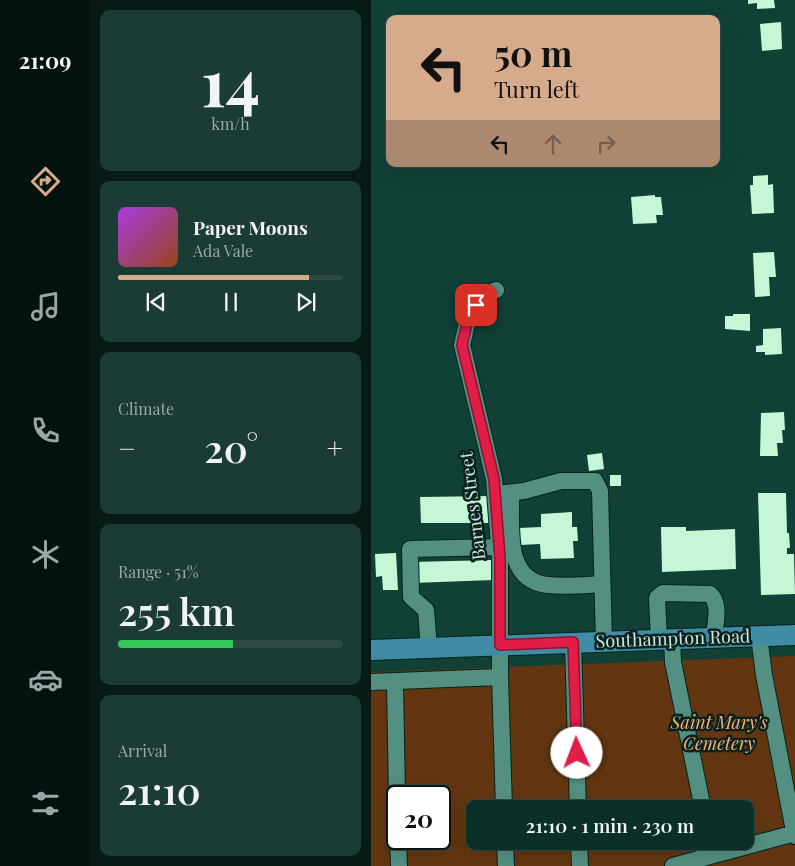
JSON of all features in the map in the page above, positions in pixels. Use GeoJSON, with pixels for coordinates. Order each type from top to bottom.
{"type":"FeatureCollection","features":[{"type":"Feature","properties":{"kind":"main road","name":"Southampton Road"},"geometry":{"type":"LineString","coordinates":[[371,650],[795,635]]}},
{"type":"Feature","properties":{"kind":"street","name":"Barnes Street"},"geometry":{"type":"LineString","coordinates":[[496,290],[482,296],[469,315],[462,345],[494,479],[503,493],[500,548],[500,677],[504,800]]}},
{"type":"Feature","properties":{"kind":"street"},"geometry":{"type":"LineString","coordinates":[[602,584],[547,585],[536,582],[522,574],[515,561],[503,493],[524,492],[561,481],[595,481],[600,491],[604,641]]}},
{"type":"Feature","properties":{"kind":"street"},"geometry":{"type":"LineString","coordinates":[[429,648],[427,610],[411,597],[410,549],[500,548]]}},
{"type":"Feature","properties":{"kind":"street"},"geometry":{"type":"LineString","coordinates":[[701,800],[673,662],[657,598],[663,593],[710,594],[715,599],[716,605],[714,637]]}},
{"type":"Feature","properties":{"kind":"street"},"geometry":{"type":"LineString","coordinates":[[673,866],[712,854],[795,834],[763,675],[759,636]]}},
{"type":"Feature","properties":{"kind":"street"},"geometry":{"type":"LineString","coordinates":[[573,642],[578,800]]}},
{"type":"Feature","properties":{"kind":"street"},"geometry":{"type":"LineString","coordinates":[[371,682],[500,677]]}},
{"type":"Feature","properties":{"kind":"street"},"geometry":{"type":"LineString","coordinates":[[395,682],[397,785]]}},
{"type":"Feature","properties":{"kind":"street"},"geometry":{"type":"LineString","coordinates":[[398,850],[399,866]]}},
{"type":"Feature","properties":{"kind":"street"},"geometry":{"type":"LineString","coordinates":[[505,850],[506,866]]}},
{"type":"Feature","properties":{"kind":"street"},"geometry":{"type":"LineString","coordinates":[[579,850],[580,866]]}},
{"type":"Feature","properties":{"kind":"green space","name":"Saint Mary's Cemetery"},"geometry":{"type":"Polygon","coordinates":[[[795,656],[795,866],[371,866],[371,672],[795,656]]]}},
{"type":"Feature","properties":{"kind":"building"},"geometry":{"type":"Polygon","coordinates":[[[748,0],[774,0],[775,8],[757,9],[757,3],[748,4],[748,0]]]}},
{"type":"Feature","properties":{"kind":"building"},"geometry":{"type":"Polygon","coordinates":[[[781,22],[782,49],[762,51],[760,24],[781,22]]]}},
{"type":"Feature","properties":{"kind":"building"},"geometry":{"type":"Polygon","coordinates":[[[768,175],[768,185],[773,184],[774,213],[752,214],[750,185],[753,185],[753,176],[768,175]]]}},
{"type":"Feature","properties":{"kind":"building"},"geometry":{"type":"Polygon","coordinates":[[[655,195],[655,197],[661,197],[663,215],[656,215],[657,223],[633,224],[631,197],[655,195]]]}},
{"type":"Feature","properties":{"kind":"building"},"geometry":{"type":"Polygon","coordinates":[[[774,252],[776,277],[769,277],[770,296],[755,297],[753,253],[774,252]]]}},
{"type":"Feature","properties":{"kind":"building"},"geometry":{"type":"Polygon","coordinates":[[[733,314],[750,314],[750,331],[725,329],[725,316],[733,316],[733,314]]]}},
{"type":"Feature","properties":{"kind":"building"},"geometry":{"type":"Polygon","coordinates":[[[781,328],[782,354],[765,355],[765,352],[756,352],[756,346],[763,345],[763,329],[781,328]]]}},
{"type":"Feature","properties":{"kind":"building"},"geometry":{"type":"Polygon","coordinates":[[[784,412],[785,430],[782,430],[783,443],[777,443],[778,456],[760,456],[761,413],[784,412]]]}},
{"type":"Feature","properties":{"kind":"building"},"geometry":{"type":"Polygon","coordinates":[[[602,453],[604,469],[589,471],[587,455],[602,453]]]}},
{"type":"Feature","properties":{"kind":"building"},"geometry":{"type":"Polygon","coordinates":[[[610,475],[621,475],[621,486],[610,486],[610,475]]]}},
{"type":"Feature","properties":{"kind":"building"},"geometry":{"type":"Polygon","coordinates":[[[758,493],[786,493],[787,533],[789,533],[790,548],[787,548],[787,554],[794,554],[795,594],[761,595],[758,493]]]}},
{"type":"Feature","properties":{"kind":"building"},"geometry":{"type":"Polygon","coordinates":[[[491,496],[491,523],[421,523],[420,497],[491,496]]]}},
{"type":"Feature","properties":{"kind":"building"},"geometry":{"type":"Polygon","coordinates":[[[572,512],[572,527],[577,527],[578,541],[573,541],[574,558],[541,559],[540,544],[520,545],[519,528],[541,527],[541,514],[572,512]]]}},
{"type":"Feature","properties":{"kind":"building"},"geometry":{"type":"Polygon","coordinates":[[[661,527],[686,527],[686,531],[735,529],[736,569],[662,572],[661,527]]]}},
{"type":"Feature","properties":{"kind":"building"},"geometry":{"type":"Polygon","coordinates":[[[396,553],[398,590],[383,590],[382,576],[376,577],[375,554],[396,553]]]}},
{"type":"Feature","properties":{"kind":"building"},"geometry":{"type":"Polygon","coordinates":[[[492,560],[493,580],[413,583],[412,562],[492,560]]]}},
{"type":"Feature","properties":{"kind":"route"},"geometry":{"type":"LineString","coordinates":[[476,305],[469,315],[462,345],[494,479],[500,558],[500,645],[573,642],[577,753]]}}]}
